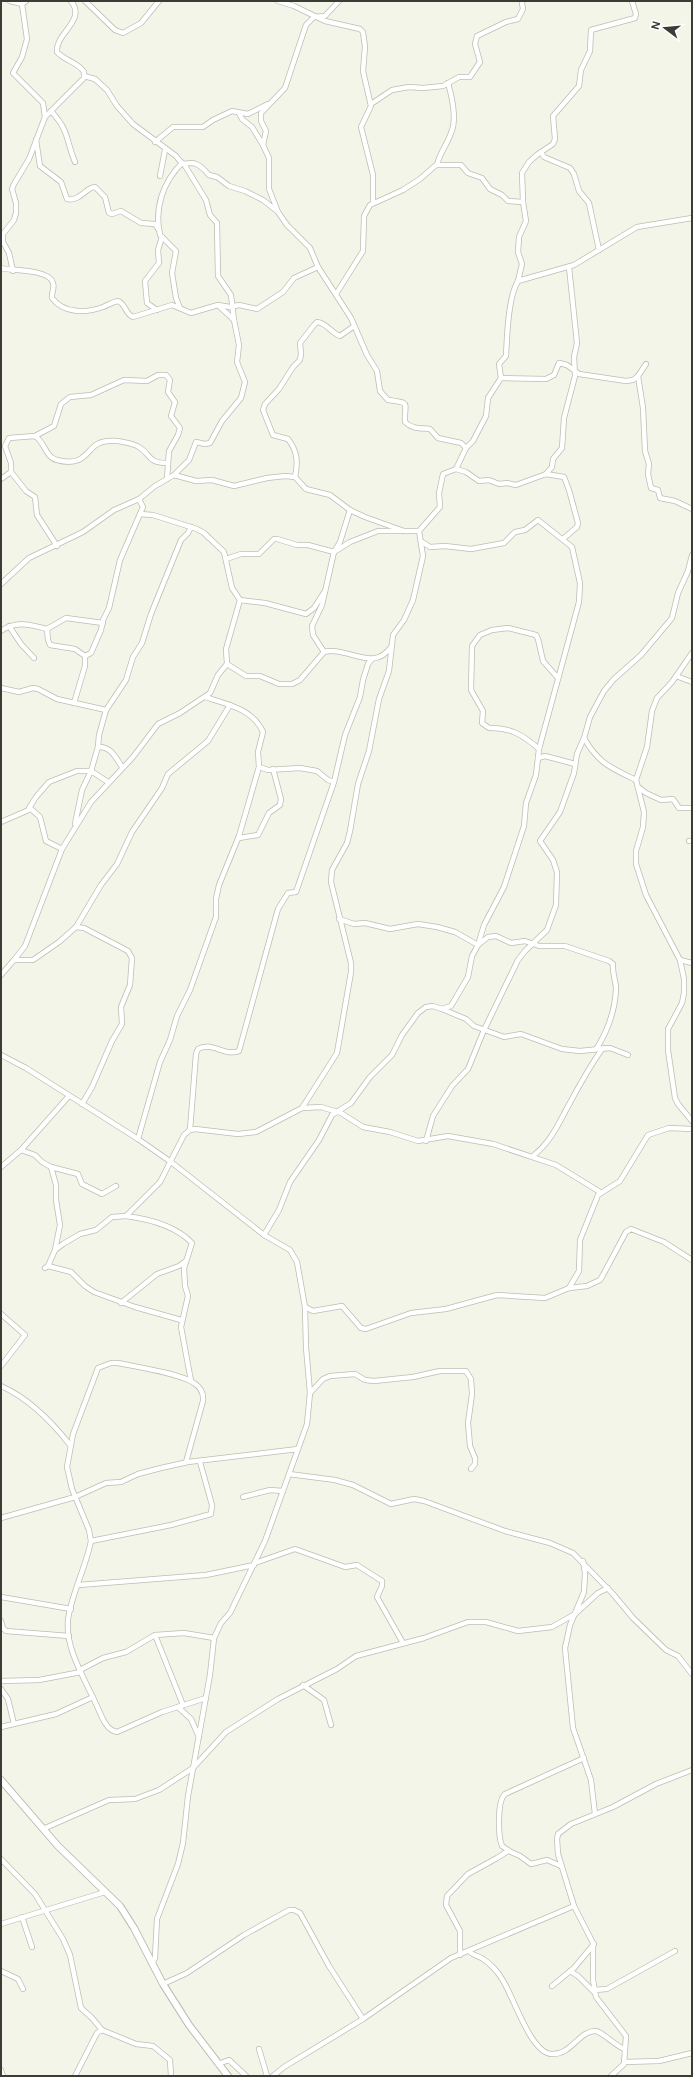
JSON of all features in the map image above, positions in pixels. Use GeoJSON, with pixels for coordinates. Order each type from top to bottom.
{"type":"FeatureCollection","features":[{"type":"Feature","properties":{"kind":"main road"},"geometry":{"type":"LineString","coordinates":[[1,1780],[43,1829],[120,1906],[163,1984],[189,2025],[228,2076]]}},
{"type":"Feature","properties":{"kind":"street"},"geometry":{"type":"LineString","coordinates":[[10,1],[24,2],[27,39],[22,57],[13,73],[43,103],[45,117]]}},
{"type":"Feature","properties":{"kind":"street"},"geometry":{"type":"LineString","coordinates":[[1,584],[23,563],[90,528],[114,510],[139,499],[155,486],[174,475],[189,460],[196,442],[205,444],[210,443],[222,421],[241,398],[244,380],[237,362],[239,345],[234,320],[234,306],[229,291],[218,276],[218,224],[210,215],[206,200],[183,164],[176,156],[155,142],[134,124],[117,106],[107,90],[95,79],[84,76],[79,66],[68,61],[57,52],[58,45],[76,14],[76,8],[72,1]]}},
{"type":"Feature","properties":{"kind":"street"},"geometry":{"type":"LineString","coordinates":[[86,1],[115,30],[123,33],[141,23],[159,1]]}},
{"type":"Feature","properties":{"kind":"street"},"geometry":{"type":"LineString","coordinates":[[278,1],[294,6],[314,17],[360,29],[363,32],[365,47],[363,71],[371,104]]}},
{"type":"Feature","properties":{"kind":"street"},"geometry":{"type":"LineString","coordinates":[[155,142],[173,127],[203,127],[213,120],[232,111],[250,114],[269,104],[286,88],[302,40],[304,29],[314,17],[325,16],[339,1]]}},
{"type":"Feature","properties":{"kind":"street"},"geometry":{"type":"LineString","coordinates":[[456,469],[466,448],[473,441],[486,416],[488,398],[501,378],[499,364],[506,356],[506,343],[513,291],[518,282],[522,264],[518,252],[519,236],[526,224],[523,202],[522,173],[529,162],[550,147],[554,141],[552,121],[554,114],[579,86],[581,70],[590,54],[591,30],[635,18],[636,14],[632,1]]}},
{"type":"Feature","properties":{"kind":"street"},"geometry":{"type":"LineString","coordinates":[[373,202],[374,175],[361,127],[371,104],[392,90],[409,87],[423,88],[443,86],[460,77],[470,77],[480,62],[475,44],[477,36],[506,22],[518,19],[523,9],[522,3]]}},
{"type":"Feature","properties":{"kind":"street"},"geometry":{"type":"LineString","coordinates":[[13,270],[2,236],[14,220],[16,213],[16,203],[12,189],[29,159],[45,117],[84,76]]}},
{"type":"Feature","properties":{"kind":"street"},"geometry":{"type":"LineString","coordinates":[[438,165],[440,153],[453,129],[454,106],[448,83]]}},
{"type":"Feature","properties":{"kind":"street"},"geometry":{"type":"LineString","coordinates":[[263,145],[266,131],[261,116],[269,104]]}},
{"type":"Feature","properties":{"kind":"street"},"geometry":{"type":"LineString","coordinates":[[51,111],[63,124],[75,162]]}},
{"type":"Feature","properties":{"kind":"street"},"geometry":{"type":"LineString","coordinates":[[239,113],[242,118],[254,128],[263,145],[269,161],[269,189],[278,211],[288,225],[307,243],[318,267],[336,294],[377,370],[380,391],[388,400],[400,401],[405,404],[407,408],[405,419],[407,424],[417,429],[430,429],[438,438],[461,443],[466,448]]}},
{"type":"Feature","properties":{"kind":"street"},"geometry":{"type":"LineString","coordinates":[[36,140],[40,166],[61,182],[67,199],[78,197],[91,187],[95,187],[105,197],[109,213],[123,212],[141,223],[155,224],[162,238],[176,251],[177,256],[172,269],[173,280],[180,308]]}},
{"type":"Feature","properties":{"kind":"street"},"geometry":{"type":"LineString","coordinates":[[160,176],[166,150]]}},
{"type":"Feature","properties":{"kind":"street"},"geometry":{"type":"LineString","coordinates":[[541,152],[544,157],[570,168],[573,171],[579,191],[589,203],[599,250]]}},
{"type":"Feature","properties":{"kind":"street"},"geometry":{"type":"LineString","coordinates":[[159,230],[160,196],[174,171],[183,164],[196,164],[205,169],[209,175],[217,177],[229,186],[251,194],[278,211]]}},
{"type":"Feature","properties":{"kind":"street"},"geometry":{"type":"LineString","coordinates":[[336,294],[363,251],[364,216],[367,208],[373,202],[403,190],[438,165],[460,165],[468,173],[482,178],[490,189],[502,195],[508,201],[523,202]]}},
{"type":"Feature","properties":{"kind":"street"},"geometry":{"type":"LineString","coordinates":[[518,282],[569,267],[588,258],[637,227],[692,218]]}},
{"type":"Feature","properties":{"kind":"street"},"geometry":{"type":"LineString","coordinates":[[157,310],[147,304],[145,281],[160,263],[158,250],[162,238]]}},
{"type":"Feature","properties":{"kind":"street"},"geometry":{"type":"LineString","coordinates":[[1,268],[30,270],[51,279],[54,283],[52,298],[63,308],[82,311],[103,307],[118,301],[122,303],[131,316],[172,305],[191,313],[218,305],[260,308],[283,292],[294,278],[318,267]]}},
{"type":"Feature","properties":{"kind":"street"},"geometry":{"type":"LineString","coordinates":[[546,474],[552,467],[554,459],[562,448],[564,418],[567,410],[574,371],[574,358],[577,344],[569,267]]}},
{"type":"Feature","properties":{"kind":"street"},"geometry":{"type":"LineString","coordinates":[[218,305],[234,320]]}},
{"type":"Feature","properties":{"kind":"street"},"geometry":{"type":"LineString","coordinates":[[295,477],[298,461],[296,451],[288,439],[276,437],[272,432],[264,414],[265,404],[279,389],[293,367],[300,360],[300,343],[317,322],[323,323],[340,336],[354,326]]}},
{"type":"Feature","properties":{"kind":"street"},"geometry":{"type":"LineString","coordinates":[[501,378],[546,379],[554,375],[559,363],[567,365],[574,371],[602,378],[626,381],[633,380],[638,376],[646,364]]}},
{"type":"Feature","properties":{"kind":"street"},"geometry":{"type":"LineString","coordinates":[[57,546],[37,515],[35,497],[23,488],[11,472],[10,461],[5,449],[9,438],[35,436],[54,426],[61,404],[70,397],[91,395],[124,380],[150,381],[158,375],[166,375],[170,380],[168,392],[175,402],[172,416],[180,428],[178,435],[169,449],[167,479]]}},
{"type":"Feature","properties":{"kind":"street"},"geometry":{"type":"LineString","coordinates":[[638,376],[643,408],[645,452],[649,464],[648,474],[651,488],[658,490],[660,498],[675,501],[692,509]]}},
{"type":"Feature","properties":{"kind":"street"},"geometry":{"type":"LineString","coordinates":[[35,436],[42,441],[49,456],[56,460],[79,461],[84,458],[93,447],[108,441],[137,446],[153,461],[167,463]]}},
{"type":"Feature","properties":{"kind":"street"},"geometry":{"type":"LineString","coordinates":[[226,559],[241,554],[259,554],[277,539],[297,545],[308,545],[334,552],[350,542],[378,531],[419,531],[440,507],[439,493],[443,474],[456,469],[466,472],[479,481],[489,480],[499,484],[507,482],[516,485],[546,474],[560,476],[565,479],[575,507],[578,525],[563,539]]}},
{"type":"Feature","properties":{"kind":"street"},"geometry":{"type":"LineString","coordinates":[[1,479],[11,472]]}},
{"type":"Feature","properties":{"kind":"street"},"geometry":{"type":"LineString","coordinates":[[174,475],[196,481],[212,480],[234,486],[267,478],[287,476],[295,477],[306,489],[330,495],[350,510],[404,531]]}},
{"type":"Feature","properties":{"kind":"street"},"geometry":{"type":"LineString","coordinates":[[85,656],[91,653],[109,608],[120,560],[143,505],[139,499]]}},
{"type":"Feature","properties":{"kind":"street"},"geometry":{"type":"LineString","coordinates":[[324,652],[316,641],[312,630],[327,588],[334,552],[340,542],[350,510]]}},
{"type":"Feature","properties":{"kind":"street"},"geometry":{"type":"LineString","coordinates":[[140,514],[153,515],[201,530],[224,552],[232,588],[240,600],[265,603],[306,614],[314,608],[327,588]]}},
{"type":"Feature","properties":{"kind":"street"},"geometry":{"type":"LineString","coordinates":[[422,542],[430,547],[448,546],[471,549],[504,543],[515,532],[525,530],[536,520],[572,547],[575,553],[580,596],[558,678],[557,689],[539,749],[536,775],[526,803],[522,833],[504,887],[484,924],[478,945],[472,956],[467,980],[451,1006],[442,1009]]}},
{"type":"Feature","properties":{"kind":"street"},"geometry":{"type":"LineString","coordinates":[[74,830],[83,784],[91,771],[106,710],[126,680],[133,657],[142,643],[181,540],[188,533],[191,527]]}},
{"type":"Feature","properties":{"kind":"street"},"geometry":{"type":"LineString","coordinates":[[302,1108],[339,1047],[352,968],[331,882],[332,870],[348,839],[358,784],[369,751],[379,699],[389,671],[394,632],[403,622],[412,603],[423,556],[422,542],[419,531]]}},
{"type":"Feature","properties":{"kind":"street"},"geometry":{"type":"LineString","coordinates":[[426,1141],[433,1116],[452,1086],[468,1069],[484,1030],[521,955],[547,930],[556,905],[558,882],[553,860],[540,841],[560,812],[574,773],[575,764],[590,716],[604,691],[614,679],[641,655],[672,618],[678,593],[688,571],[692,555]]}},
{"type":"Feature","properties":{"kind":"street"},"geometry":{"type":"LineString","coordinates":[[1,975],[25,946],[62,849],[91,802],[108,782],[119,773],[122,767],[133,758],[158,724],[205,697],[212,691],[218,675],[227,664],[226,649],[240,600]]}},
{"type":"Feature","properties":{"kind":"street"},"geometry":{"type":"LineString","coordinates":[[1,630],[9,626],[25,623],[47,629],[66,618],[103,623]]}},
{"type":"Feature","properties":{"kind":"street"},"geometry":{"type":"LineString","coordinates":[[9,626],[21,644],[34,658]]}},
{"type":"Feature","properties":{"kind":"street"},"geometry":{"type":"LineString","coordinates":[[539,749],[522,736],[500,727],[489,728],[482,723],[482,711],[471,690],[472,646],[480,635],[501,628],[511,628],[536,635],[544,664],[558,678]]}},
{"type":"Feature","properties":{"kind":"street"},"geometry":{"type":"LineString","coordinates":[[47,629],[50,645],[75,649],[85,656]]}},
{"type":"Feature","properties":{"kind":"street"},"geometry":{"type":"LineString","coordinates":[[227,664],[246,676],[263,677],[277,684],[292,684],[300,680],[324,652],[372,659],[382,658],[391,647]]}},
{"type":"Feature","properties":{"kind":"street"},"geometry":{"type":"LineString","coordinates":[[692,653],[676,676],[657,698],[652,711],[647,747],[636,780],[644,812],[643,827],[636,851],[638,869],[646,895],[680,960],[684,979],[684,993],[680,1007],[668,1029],[668,1050],[675,1098],[692,1121]]}},
{"type":"Feature","properties":{"kind":"street"},"geometry":{"type":"LineString","coordinates":[[74,703],[85,666],[85,656]]}},
{"type":"Feature","properties":{"kind":"street"},"geometry":{"type":"LineString","coordinates":[[190,1130],[197,1051],[204,1046],[234,1052],[239,1051],[278,909],[288,893],[296,892],[334,782],[345,735],[360,697],[368,664],[372,659]]}},
{"type":"Feature","properties":{"kind":"street"},"geometry":{"type":"LineString","coordinates":[[676,676],[692,682]]}},
{"type":"Feature","properties":{"kind":"street"},"geometry":{"type":"LineString","coordinates":[[1,688],[19,692],[33,688],[38,689],[52,698],[106,710]]}},
{"type":"Feature","properties":{"kind":"street"},"geometry":{"type":"LineString","coordinates":[[138,1139],[160,1062],[170,1040],[177,1016],[190,990],[216,917],[216,899],[219,885],[238,838],[259,767],[258,752],[262,730],[249,714],[230,705],[205,697]]}},
{"type":"Feature","properties":{"kind":"street"},"geometry":{"type":"LineString","coordinates":[[14,960],[33,960],[59,942],[76,927],[101,885],[116,864],[132,832],[162,788],[168,774],[208,740],[230,705]]}},
{"type":"Feature","properties":{"kind":"street"},"geometry":{"type":"LineString","coordinates":[[584,738],[592,752],[601,762],[636,780]]}},
{"type":"Feature","properties":{"kind":"street"},"geometry":{"type":"LineString","coordinates":[[98,747],[106,748],[111,751],[122,767]]}},
{"type":"Feature","properties":{"kind":"street"},"geometry":{"type":"LineString","coordinates":[[538,758],[545,756],[575,764]]}},
{"type":"Feature","properties":{"kind":"street"},"geometry":{"type":"LineString","coordinates":[[259,767],[274,770],[300,768],[317,771],[328,780],[334,782]]}},
{"type":"Feature","properties":{"kind":"street"},"geometry":{"type":"LineString","coordinates":[[238,838],[258,835],[269,813],[280,805],[281,799],[274,770]]}},
{"type":"Feature","properties":{"kind":"street"},"geometry":{"type":"LineString","coordinates":[[1,822],[29,808],[36,797],[52,780],[77,771],[91,771],[108,782]]}},
{"type":"Feature","properties":{"kind":"street"},"geometry":{"type":"LineString","coordinates":[[638,787],[646,793],[661,800],[674,799],[679,808],[692,808]]}},
{"type":"Feature","properties":{"kind":"street"},"geometry":{"type":"LineString","coordinates":[[29,808],[40,817],[46,841],[62,849]]}},
{"type":"Feature","properties":{"kind":"street"},"geometry":{"type":"LineString","coordinates":[[339,919],[354,924],[365,923],[390,929],[418,924],[437,927],[455,932],[478,945]]}},
{"type":"Feature","properties":{"kind":"street"},"geometry":{"type":"LineString","coordinates":[[76,927],[84,928],[128,952],[132,958],[130,989],[121,1007],[122,1024],[112,1041],[92,1087],[82,1104]]}},
{"type":"Feature","properties":{"kind":"street"},"geometry":{"type":"LineString","coordinates":[[478,945],[488,937],[496,936],[511,944],[526,941],[543,946],[565,946],[612,963],[616,990],[613,1013],[606,1033],[597,1048]]}},
{"type":"Feature","properties":{"kind":"street"},"geometry":{"type":"LineString","coordinates":[[680,960],[692,963]]}},
{"type":"Feature","properties":{"kind":"street"},"geometry":{"type":"LineString","coordinates":[[264,1235],[279,1210],[290,1182],[319,1140],[332,1115],[336,1111],[351,1103],[370,1077],[390,1057],[399,1038],[418,1012],[429,1006],[442,1009],[466,1019],[472,1025],[507,1038],[521,1034],[528,1035],[562,1049],[580,1051],[603,1048],[615,1050],[628,1055]]}},
{"type":"Feature","properties":{"kind":"street"},"geometry":{"type":"LineString","coordinates":[[533,1156],[545,1147],[555,1132],[582,1079],[603,1048]]}},
{"type":"Feature","properties":{"kind":"street"},"geometry":{"type":"LineString","coordinates":[[1,1055],[26,1068],[138,1139],[171,1162],[264,1235],[290,1250],[295,1257],[306,1307],[306,1348],[310,1393],[307,1424],[283,1491],[254,1564],[230,1613],[221,1623],[214,1638],[206,1698],[193,1768],[183,1844],[178,1864],[157,1919],[155,1958],[152,1964]]}},
{"type":"Feature","properties":{"kind":"street"},"geometry":{"type":"LineString","coordinates":[[1,1167],[21,1150],[69,1096]]}},
{"type":"Feature","properties":{"kind":"street"},"geometry":{"type":"LineString","coordinates":[[126,1216],[160,1182],[184,1135],[190,1130],[200,1129],[238,1134],[256,1132],[302,1108],[321,1107],[344,1114],[355,1124],[368,1129],[390,1132],[418,1142],[444,1137],[460,1137],[494,1144],[556,1165],[600,1192]]}},
{"type":"Feature","properties":{"kind":"street"},"geometry":{"type":"LineString","coordinates":[[569,1288],[579,1270],[580,1240],[600,1192],[620,1181],[648,1136],[669,1128],[692,1129]]}},
{"type":"Feature","properties":{"kind":"street"},"geometry":{"type":"LineString","coordinates":[[21,1150],[35,1155],[42,1162],[51,1167],[78,1174],[82,1184],[102,1194],[116,1186]]}},
{"type":"Feature","properties":{"kind":"street"},"geometry":{"type":"LineString","coordinates":[[51,1167],[56,1185],[56,1200],[60,1225],[55,1250],[47,1267],[71,1272],[89,1289],[121,1302],[181,1320]]}},
{"type":"Feature","properties":{"kind":"street"},"geometry":{"type":"LineString","coordinates":[[55,1250],[80,1234],[96,1230],[112,1217],[126,1216],[148,1220],[184,1236],[192,1245],[186,1261],[184,1277],[188,1299],[181,1320],[192,1382]]}},
{"type":"Feature","properties":{"kind":"street"},"geometry":{"type":"LineString","coordinates":[[306,1307],[314,1311],[342,1306],[361,1328],[366,1329],[412,1313],[446,1309],[497,1295],[545,1298],[569,1288],[587,1286],[600,1280],[626,1232],[631,1229],[664,1242],[692,1260]]}},
{"type":"Feature","properties":{"kind":"street"},"geometry":{"type":"LineString","coordinates":[[121,1302],[157,1274],[179,1266],[186,1261]]}},
{"type":"Feature","properties":{"kind":"street"},"geometry":{"type":"LineString","coordinates":[[1,1314],[23,1331],[25,1335],[1,1366]]}},
{"type":"Feature","properties":{"kind":"street"},"geometry":{"type":"LineString","coordinates":[[186,1462],[203,1396],[200,1388],[192,1382],[118,1363],[102,1366],[95,1372],[70,1445],[67,1467],[75,1497],[89,1530],[91,1541],[68,1620],[69,1636],[72,1651],[110,1730],[117,1732],[180,1706],[206,1698]]}},
{"type":"Feature","properties":{"kind":"street"},"geometry":{"type":"LineString","coordinates":[[310,1393],[323,1379],[330,1376],[355,1374],[365,1380],[374,1381],[440,1371],[466,1372],[471,1379],[472,1394],[468,1423],[470,1446],[475,1458],[475,1464],[471,1469]]}},
{"type":"Feature","properties":{"kind":"street"},"geometry":{"type":"LineString","coordinates":[[1,1386],[16,1393],[54,1426],[70,1445]]}},
{"type":"Feature","properties":{"kind":"street"},"geometry":{"type":"LineString","coordinates":[[1,1518],[75,1497],[106,1483],[121,1482],[138,1474],[186,1462],[200,1462],[298,1449]]}},
{"type":"Feature","properties":{"kind":"street"},"geometry":{"type":"LineString","coordinates":[[91,1541],[171,1525],[210,1514],[212,1505],[200,1462]]}},
{"type":"Feature","properties":{"kind":"street"},"geometry":{"type":"LineString","coordinates":[[288,1474],[335,1480],[353,1485],[391,1504],[414,1499],[439,1505],[498,1529],[561,1547],[573,1553],[582,1561],[608,1588],[633,1618],[666,1650],[678,1656],[692,1674]]}},
{"type":"Feature","properties":{"kind":"street"},"geometry":{"type":"LineString","coordinates":[[243,1496],[270,1490],[283,1491]]}},
{"type":"Feature","properties":{"kind":"street"},"geometry":{"type":"LineString","coordinates":[[79,1585],[206,1575],[254,1564],[296,1549],[345,1567],[354,1565],[361,1567],[382,1581],[382,1586],[377,1597],[403,1643]]}},
{"type":"Feature","properties":{"kind":"street"},"geometry":{"type":"LineString","coordinates":[[582,1561],[585,1573],[585,1588],[566,1639],[566,1655],[573,1728],[592,1784],[595,1814]]}},
{"type":"Feature","properties":{"kind":"street"},"geometry":{"type":"LineString","coordinates":[[43,1829],[109,1800],[130,1800],[150,1795],[193,1768],[226,1732],[303,1685],[337,1669],[356,1656],[450,1630],[468,1622],[486,1622],[518,1631],[552,1627],[575,1614],[598,1593],[608,1588]]}},
{"type":"Feature","properties":{"kind":"street"},"geometry":{"type":"LineString","coordinates":[[1,1597],[71,1609]]}},
{"type":"Feature","properties":{"kind":"street"},"geometry":{"type":"LineString","coordinates":[[1,1621],[3,1628],[6,1631],[69,1636]]}},
{"type":"Feature","properties":{"kind":"street"},"geometry":{"type":"LineString","coordinates":[[1,1681],[39,1680],[81,1671],[104,1658],[126,1652],[156,1635],[184,1633],[214,1638]]}},
{"type":"Feature","properties":{"kind":"street"},"geometry":{"type":"LineString","coordinates":[[156,1635],[180,1706],[188,1714],[199,1738]]}},
{"type":"Feature","properties":{"kind":"street"},"geometry":{"type":"LineString","coordinates":[[303,1685],[324,1700],[331,1725]]}},
{"type":"Feature","properties":{"kind":"street"},"geometry":{"type":"LineString","coordinates":[[1,1689],[8,1699],[14,1724]]}},
{"type":"Feature","properties":{"kind":"street"},"geometry":{"type":"LineString","coordinates":[[1,1727],[56,1714],[93,1697]]}},
{"type":"Feature","properties":{"kind":"street"},"geometry":{"type":"LineString","coordinates":[[561,1866],[547,1860],[531,1864],[502,1846],[499,1831],[503,1795],[584,1758]]}},
{"type":"Feature","properties":{"kind":"street"},"geometry":{"type":"LineString","coordinates":[[594,1992],[594,1944],[574,1906],[561,1866],[556,1844],[558,1834],[571,1824],[656,1784],[692,1770]]}},
{"type":"Feature","properties":{"kind":"street"},"geometry":{"type":"LineString","coordinates":[[460,1955],[460,1931],[446,1905],[447,1896],[468,1874],[508,1851]]}},
{"type":"Feature","properties":{"kind":"street"},"geometry":{"type":"LineString","coordinates":[[1,1859],[35,1894],[63,1939],[70,1955],[81,2008],[102,2030],[136,2044],[146,2044],[159,2050],[169,2058],[172,2067],[171,2076]]}},
{"type":"Feature","properties":{"kind":"street"},"geometry":{"type":"LineString","coordinates":[[1,1924],[105,1892]]}},
{"type":"Feature","properties":{"kind":"street"},"geometry":{"type":"LineString","coordinates":[[273,2076],[284,2067],[363,2019],[451,1958],[470,1952],[510,1932],[574,1906]]}},
{"type":"Feature","properties":{"kind":"street"},"geometry":{"type":"LineString","coordinates":[[163,1984],[187,1973],[244,1935],[289,1910],[294,1910],[300,1914],[329,1966],[363,2019]]}},
{"type":"Feature","properties":{"kind":"street"},"geometry":{"type":"LineString","coordinates":[[22,1918],[32,1948]]}},
{"type":"Feature","properties":{"kind":"street"},"geometry":{"type":"LineString","coordinates":[[552,1986],[583,1959],[594,1944]]}},
{"type":"Feature","properties":{"kind":"street"},"geometry":{"type":"LineString","coordinates":[[594,1992],[607,1989],[675,1951]]}},
{"type":"Feature","properties":{"kind":"street"},"geometry":{"type":"LineString","coordinates":[[470,1952],[485,1960],[499,1974],[529,2032],[545,2051],[549,2053],[558,2053],[576,2043],[581,2036],[594,2031],[601,2033],[611,2043],[624,2049]]}},
{"type":"Feature","properties":{"kind":"street"},"geometry":{"type":"LineString","coordinates":[[1,1971],[18,1979],[23,1989]]}},
{"type":"Feature","properties":{"kind":"street"},"geometry":{"type":"LineString","coordinates":[[570,1971],[578,1976],[594,1992],[599,2004],[624,2034],[624,2062],[621,2068],[611,2076]]}},
{"type":"Feature","properties":{"kind":"street"},"geometry":{"type":"LineString","coordinates":[[75,2076],[97,2033],[102,2030]]}},
{"type":"Feature","properties":{"kind":"street"},"geometry":{"type":"LineString","coordinates":[[259,2050],[267,2076]]}},
{"type":"Feature","properties":{"kind":"street"},"geometry":{"type":"LineString","coordinates":[[624,2062],[659,2062],[692,2053]]}},
{"type":"Feature","properties":{"kind":"street"},"geometry":{"type":"LineString","coordinates":[[218,2064],[229,2060],[246,2076]]}},
{"type":"Feature","properties":{"kind":"street"},"geometry":{"type":"LineString","coordinates":[[1,2070],[3,2076]]}}]}
